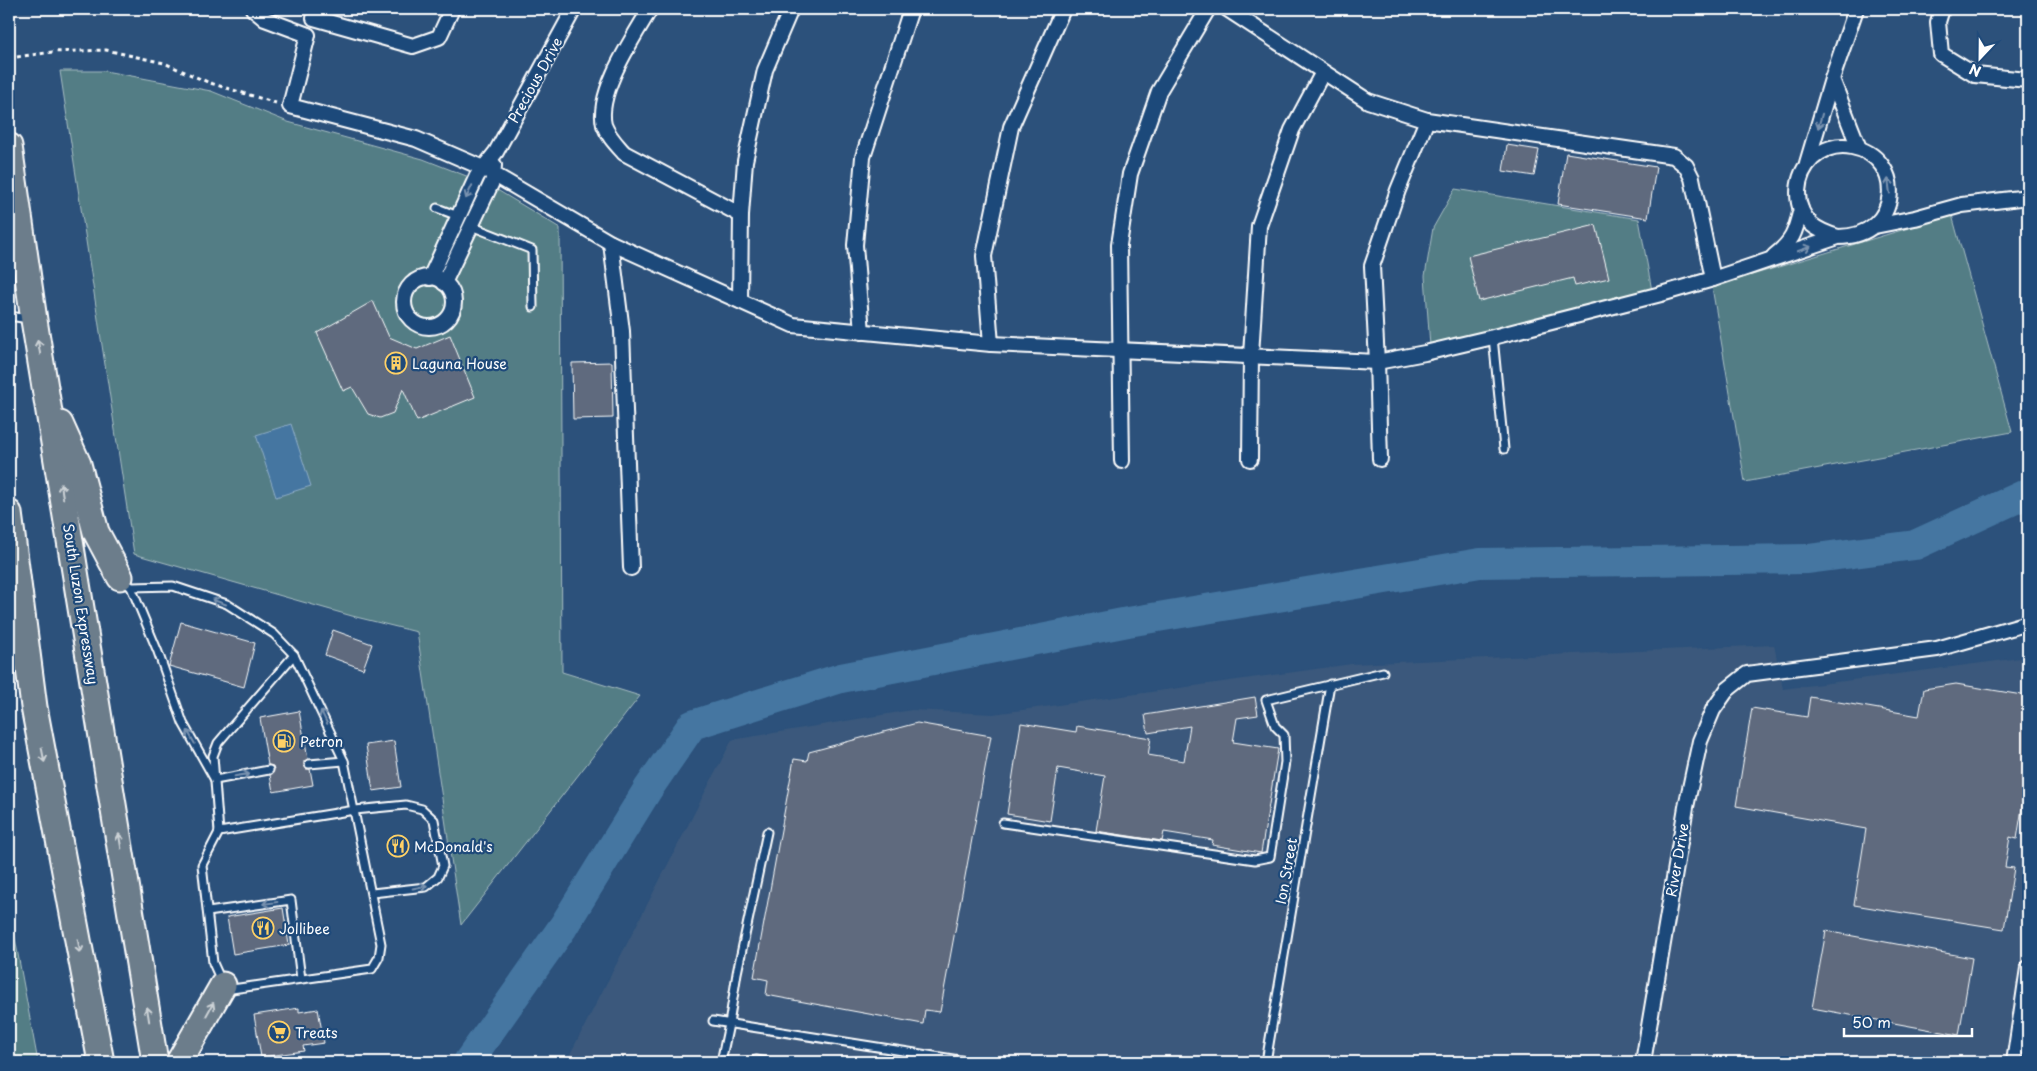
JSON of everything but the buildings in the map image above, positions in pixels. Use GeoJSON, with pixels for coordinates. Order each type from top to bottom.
{"type":"FeatureCollection","features":[{"type":"Feature","properties":{"kind":"highway","name":"South Luzon Expressway"},"geometry":{"type":"LineString","coordinates":[[9,146],[34,320],[155,1062]]}},
{"type":"Feature","properties":{"kind":"highway"},"geometry":{"type":"LineString","coordinates":[[46,395],[78,464],[96,532],[125,582]]}},
{"type":"Feature","properties":{"kind":"highway"},"geometry":{"type":"LineString","coordinates":[[9,513],[34,707]]}},
{"type":"Feature","properties":{"kind":"highway"},"geometry":{"type":"LineString","coordinates":[[9,628],[22,644],[101,1062]]}},
{"type":"Feature","properties":{"kind":"highway"},"geometry":{"type":"LineString","coordinates":[[179,1062],[223,985]]}},
{"type":"Feature","properties":{"kind":"street"},"geometry":{"type":"LineString","coordinates":[[253,9],[265,19],[308,35]]}},
{"type":"Feature","properties":{"kind":"street"},"geometry":{"type":"LineString","coordinates":[[452,9],[439,37],[413,46],[315,14],[290,106],[416,139],[488,170],[611,243],[793,325],[991,344],[1377,362],[1493,337],[1713,279],[1838,237],[1858,235],[1875,226],[1915,218],[1962,205],[2028,197]]}},
{"type":"Feature","properties":{"kind":"street","name":"Precious Drive"},"geometry":{"type":"LineString","coordinates":[[488,170],[574,9]]}},
{"type":"Feature","properties":{"kind":"street"},"geometry":{"type":"LineString","coordinates":[[650,9],[609,83],[604,104],[604,124],[612,140],[624,152],[741,215]]}},
{"type":"Feature","properties":{"kind":"street"},"geometry":{"type":"LineString","coordinates":[[740,301],[741,215],[745,161],[765,70],[791,9]]}},
{"type":"Feature","properties":{"kind":"street"},"geometry":{"type":"LineString","coordinates":[[862,332],[855,245],[863,157],[911,9]]}},
{"type":"Feature","properties":{"kind":"street"},"geometry":{"type":"LineString","coordinates":[[991,344],[984,256],[1011,127],[1063,9]]}},
{"type":"Feature","properties":{"kind":"street"},"geometry":{"type":"LineString","coordinates":[[1122,461],[1119,245],[1130,174],[1159,91],[1208,9]]}},
{"type":"Feature","properties":{"kind":"street"},"geometry":{"type":"LineString","coordinates":[[1227,9],[1368,101],[1427,120],[1674,156],[1686,166],[1692,178],[1713,279]]}},
{"type":"Feature","properties":{"kind":"street"},"geometry":{"type":"LineString","coordinates":[[1838,237],[1823,233],[1810,223],[1801,209],[1798,194],[1800,178],[1807,163],[1832,79],[1856,9]]}},
{"type":"Feature","properties":{"kind":"street"},"geometry":{"type":"LineString","coordinates":[[1942,9],[1938,22],[1941,54],[1975,75],[2028,80]]}},
{"type":"Feature","properties":{"kind":"street"},"geometry":{"type":"LineString","coordinates":[[1250,460],[1251,355],[1259,226],[1292,130],[1323,72]]}},
{"type":"Feature","properties":{"kind":"street"},"geometry":{"type":"LineString","coordinates":[[1832,79],[1859,148]]}},
{"type":"Feature","properties":{"kind":"street"},"geometry":{"type":"LineString","coordinates":[[1380,459],[1372,266],[1398,190],[1427,120]]}},
{"type":"Feature","properties":{"kind":"street"},"geometry":{"type":"LineString","coordinates":[[1807,163],[1818,154],[1831,148],[1845,146],[1859,148],[1872,155],[1882,165],[1888,178],[1890,192],[1888,206],[1875,226]]}},
{"type":"Feature","properties":{"kind":"street"},"geometry":{"type":"LineString","coordinates":[[430,278],[477,176],[488,170]]}},
{"type":"Feature","properties":{"kind":"street"},"geometry":{"type":"LineString","coordinates":[[444,283],[492,180],[488,170]]}},
{"type":"Feature","properties":{"kind":"street"},"geometry":{"type":"LineString","coordinates":[[1888,206],[1915,218]]}},
{"type":"Feature","properties":{"kind":"street"},"geometry":{"type":"LineString","coordinates":[[1770,260],[1784,249],[1794,235],[1801,209]]}},
{"type":"Feature","properties":{"kind":"street"},"geometry":{"type":"LineString","coordinates":[[611,243],[622,331],[631,568]]}},
{"type":"Feature","properties":{"kind":"street"},"geometry":{"type":"LineString","coordinates":[[430,278],[444,283],[452,294],[454,302],[449,318],[442,324],[426,328],[418,325],[406,314],[404,298],[411,284],[418,280],[430,278]]}},
{"type":"Feature","properties":{"kind":"street","name":"River Drive"},"geometry":{"type":"LineString","coordinates":[[1643,1062],[1686,807],[1700,741],[1714,710],[1727,690],[1747,674],[1937,649],[2028,623]]}},
{"type":"Feature","properties":{"kind":"street"},"geometry":{"type":"LineString","coordinates":[[2014,1062],[2028,968]]}},
{"type":"Feature","properties":{"kind":"lane"},"geometry":{"type":"LineString","coordinates":[[437,208],[458,216]]}},
{"type":"Feature","properties":{"kind":"lane"},"geometry":{"type":"LineString","coordinates":[[470,226],[532,250],[533,307]]}},
{"type":"Feature","properties":{"kind":"lane"},"geometry":{"type":"LineString","coordinates":[[9,316],[34,320]]}},
{"type":"Feature","properties":{"kind":"lane"},"geometry":{"type":"LineString","coordinates":[[1493,337],[1504,449]]}},
{"type":"Feature","properties":{"kind":"lane"},"geometry":{"type":"LineString","coordinates":[[125,582],[173,586],[226,604],[274,634],[294,655],[344,761],[372,893],[381,944],[380,957],[372,969],[232,989],[223,985],[214,963],[202,865],[219,832],[213,756],[218,743],[294,655]]}},
{"type":"Feature","properties":{"kind":"lane"},"geometry":{"type":"LineString","coordinates":[[125,582],[158,652],[183,722],[214,780]]}},
{"type":"Feature","properties":{"kind":"lane"},"geometry":{"type":"LineString","coordinates":[[1004,823],[1255,860],[1270,857],[1285,762],[1284,735],[1275,726],[1266,700],[1272,697],[1383,672]]}},
{"type":"Feature","properties":{"kind":"lane","name":"Ion Street"},"geometry":{"type":"LineString","coordinates":[[1266,1062],[1330,684]]}},
{"type":"Feature","properties":{"kind":"lane"},"geometry":{"type":"LineString","coordinates":[[309,764],[344,761]]}},
{"type":"Feature","properties":{"kind":"lane"},"geometry":{"type":"LineString","coordinates":[[214,780],[269,770]]}},
{"type":"Feature","properties":{"kind":"lane"},"geometry":{"type":"LineString","coordinates":[[219,832],[355,810],[406,805],[422,809],[434,820],[443,866],[438,877],[426,887],[372,893]]}},
{"type":"Feature","properties":{"kind":"lane"},"geometry":{"type":"LineString","coordinates":[[721,1062],[737,973],[767,832]]}},
{"type":"Feature","properties":{"kind":"lane"},"geometry":{"type":"LineString","coordinates":[[208,912],[291,900],[301,979]]}},
{"type":"Feature","properties":{"kind":"lane"},"geometry":{"type":"LineString","coordinates":[[713,1021],[972,1062]]}},
{"type":"Feature","properties":{"kind":"lane"},"geometry":{"type":"LineString","coordinates":[[747,1062],[756,1060],[767,1062]]}},
{"type":"Feature","properties":{"kind":"path"},"geometry":{"type":"LineString","coordinates":[[9,58],[53,52],[106,50],[164,62],[210,84],[290,106]]}},
{"type":"Feature","properties":{"kind":"shaded area"},"geometry":{"type":"Polygon","coordinates":[[[291,424],[311,486],[276,497],[256,435],[291,424]]]}},
{"type":"Feature","properties":{"kind":"shaded area"},"geometry":{"type":"Polygon","coordinates":[[[1774,645],[1783,689],[2028,657],[2028,1062],[566,1062],[732,740],[912,710],[993,714],[1352,664],[1774,645]]]}},
{"type":"Feature","properties":{"kind":"green space"},"geometry":{"type":"Polygon","coordinates":[[[60,71],[105,71],[211,91],[288,122],[423,159],[469,177],[425,269],[454,280],[494,188],[560,228],[562,672],[640,696],[461,925],[417,632],[352,616],[134,554],[60,71]]]}},
{"type":"Feature","properties":{"kind":"green space"},"geometry":{"type":"Polygon","coordinates":[[[1455,189],[1639,219],[1652,291],[1430,346],[1425,276],[1433,228],[1455,189]]]}},
{"type":"Feature","properties":{"kind":"green space"},"geometry":{"type":"Polygon","coordinates":[[[1952,215],[2012,432],[1745,482],[1712,287],[1952,215]]]}},
{"type":"Feature","properties":{"kind":"green space"},"geometry":{"type":"Polygon","coordinates":[[[9,922],[12,922],[38,1062],[9,1062],[9,922]]]}},
{"type":"Feature","properties":{"kind":"waterway"},"geometry":{"type":"LineString","coordinates":[[468,1062],[563,927],[648,789],[692,725],[841,678],[1128,622],[1480,563],[1808,559],[1915,545],[2028,493]]}},
{"type":"Feature","properties":{"kind":"place","name":"Laguna House"},"geometry":{"type":"Point","coordinates":[396,363]}},
{"type":"Feature","properties":{"kind":"place","name":"Petron"},"geometry":{"type":"Point","coordinates":[284,741]}},
{"type":"Feature","properties":{"kind":"place","name":"McDonald's"},"geometry":{"type":"Point","coordinates":[398,846]}},
{"type":"Feature","properties":{"kind":"place","name":"Jollibee"},"geometry":{"type":"Point","coordinates":[263,928]}},
{"type":"Feature","properties":{"kind":"place","name":"Treats"},"geometry":{"type":"Point","coordinates":[279,1032]}}]}
